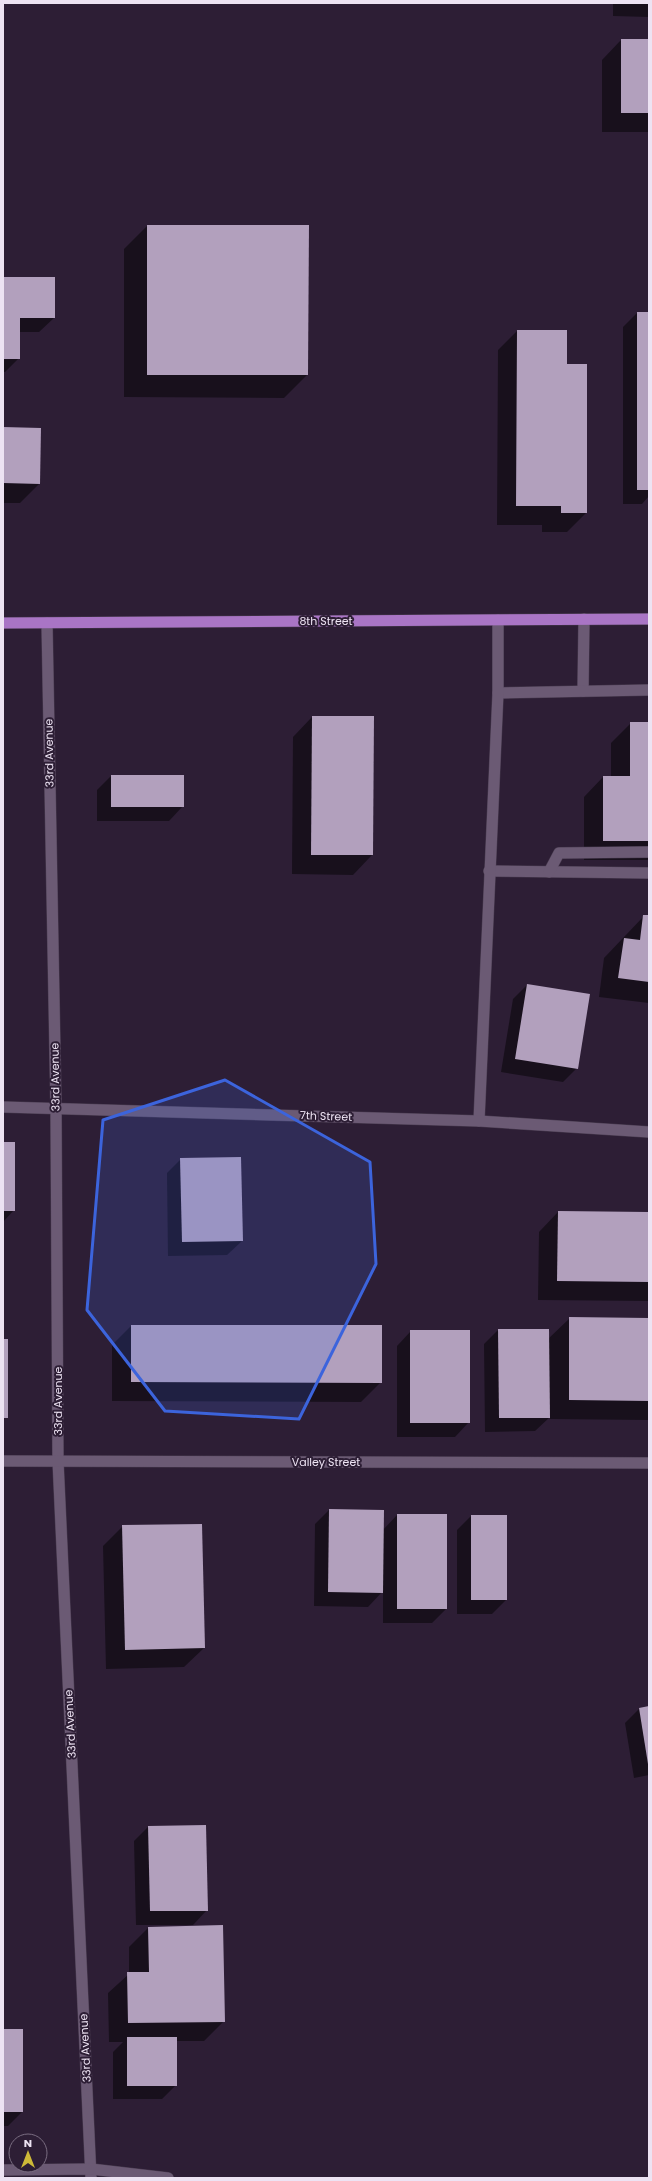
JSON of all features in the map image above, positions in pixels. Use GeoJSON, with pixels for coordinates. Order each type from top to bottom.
{"type":"FeatureCollection","features":[{"type":"Feature","properties":{"kind":"main road","name":"8th Street"},"geometry":{"type":"LineString","coordinates":[[3,623],[649,619]]}},
{"type":"Feature","properties":{"kind":"street"},"geometry":{"type":"LineString","coordinates":[[583,691],[584,619]]}},
{"type":"Feature","properties":{"kind":"street"},"geometry":{"type":"LineString","coordinates":[[479,1121],[498,693],[498,620]]}},
{"type":"Feature","properties":{"kind":"street","name":"33rd Avenue"},"geometry":{"type":"LineString","coordinates":[[47,623],[56,1108],[58,1461],[91,2173]]}},
{"type":"Feature","properties":{"kind":"street"},"geometry":{"type":"LineString","coordinates":[[498,693],[649,690]]}},
{"type":"Feature","properties":{"kind":"street"},"geometry":{"type":"LineString","coordinates":[[549,872],[559,853],[649,852]]}},
{"type":"Feature","properties":{"kind":"street"},"geometry":{"type":"LineString","coordinates":[[489,872],[649,873]]}},
{"type":"Feature","properties":{"kind":"street","name":"7th Street"},"geometry":{"type":"LineString","coordinates":[[3,1107],[479,1121],[649,1132]]}},
{"type":"Feature","properties":{"kind":"street","name":"Valley Street"},"geometry":{"type":"LineString","coordinates":[[3,1461],[649,1463]]}},
{"type":"Feature","properties":{"kind":"street"},"geometry":{"type":"LineString","coordinates":[[3,2170],[91,2173],[168,2178]]}},
{"type":"Feature","properties":{"kind":"highlighted area"},"geometry":{"type":"Polygon","coordinates":[[[225,1080],[370,1162],[376,1264],[299,1419],[165,1411],[87,1310],[103,1120],[225,1080]]]}},
{"type":"Feature","properties":{"kind":"building"},"geometry":{"type":"Polygon","coordinates":[[[621,39],[649,39],[649,113],[621,113],[621,39]]]}},
{"type":"Feature","properties":{"kind":"building"},"geometry":{"type":"Polygon","coordinates":[[[147,225],[309,225],[308,375],[147,375],[147,225]]]}},
{"type":"Feature","properties":{"kind":"building"},"geometry":{"type":"Polygon","coordinates":[[[3,277],[55,277],[55,318],[20,318],[20,359],[3,359],[3,277]]]}},
{"type":"Feature","properties":{"kind":"building"},"geometry":{"type":"Polygon","coordinates":[[[637,312],[649,312],[649,490],[637,490],[637,312]]]}},
{"type":"Feature","properties":{"kind":"building"},"geometry":{"type":"Polygon","coordinates":[[[517,330],[567,330],[567,364],[587,364],[587,513],[561,513],[561,506],[516,506],[517,330]]]}},
{"type":"Feature","properties":{"kind":"building"},"geometry":{"type":"Polygon","coordinates":[[[3,427],[41,428],[40,484],[3,483],[3,427]]]}},
{"type":"Feature","properties":{"kind":"building"},"geometry":{"type":"Polygon","coordinates":[[[312,716],[374,716],[373,855],[311,855],[312,716]]]}},
{"type":"Feature","properties":{"kind":"building"},"geometry":{"type":"Polygon","coordinates":[[[630,722],[649,722],[649,841],[603,841],[603,776],[630,776],[630,722]]]}},
{"type":"Feature","properties":{"kind":"building"},"geometry":{"type":"Polygon","coordinates":[[[111,775],[184,775],[184,807],[111,807],[111,775]]]}},
{"type":"Feature","properties":{"kind":"building"},"geometry":{"type":"Polygon","coordinates":[[[643,915],[649,915],[649,982],[618,978],[624,938],[640,940],[643,915]]]}},
{"type":"Feature","properties":{"kind":"building"},"geometry":{"type":"Polygon","coordinates":[[[527,984],[590,994],[578,1069],[515,1059],[527,984]]]}},
{"type":"Feature","properties":{"kind":"building"},"geometry":{"type":"Polygon","coordinates":[[[3,1142],[15,1142],[15,1211],[3,1211],[3,1142]]]}},
{"type":"Feature","properties":{"kind":"building"},"geometry":{"type":"Polygon","coordinates":[[[241,1157],[243,1241],[182,1242],[180,1158],[241,1157]]]}},
{"type":"Feature","properties":{"kind":"building"},"geometry":{"type":"Polygon","coordinates":[[[558,1211],[649,1212],[649,1282],[557,1281],[558,1211]]]}},
{"type":"Feature","properties":{"kind":"building"},"geometry":{"type":"Polygon","coordinates":[[[569,1317],[649,1318],[649,1401],[569,1400],[569,1317]]]}},
{"type":"Feature","properties":{"kind":"building"},"geometry":{"type":"Polygon","coordinates":[[[131,1325],[382,1325],[382,1383],[131,1382],[131,1325]]]}},
{"type":"Feature","properties":{"kind":"building"},"geometry":{"type":"Polygon","coordinates":[[[498,1329],[549,1329],[550,1418],[499,1418],[498,1329]]]}},
{"type":"Feature","properties":{"kind":"building"},"geometry":{"type":"Polygon","coordinates":[[[410,1330],[470,1330],[470,1423],[410,1423],[410,1330]]]}},
{"type":"Feature","properties":{"kind":"building"},"geometry":{"type":"Polygon","coordinates":[[[3,1339],[8,1339],[8,1418],[3,1418],[3,1339]]]}},
{"type":"Feature","properties":{"kind":"building"},"geometry":{"type":"Polygon","coordinates":[[[329,1509],[384,1510],[383,1593],[328,1592],[329,1509]]]}},
{"type":"Feature","properties":{"kind":"building"},"geometry":{"type":"Polygon","coordinates":[[[397,1514],[447,1514],[447,1609],[397,1609],[397,1514]]]}},
{"type":"Feature","properties":{"kind":"building"},"geometry":{"type":"Polygon","coordinates":[[[471,1515],[507,1515],[507,1600],[471,1600],[471,1515]]]}},
{"type":"Feature","properties":{"kind":"building"},"geometry":{"type":"Polygon","coordinates":[[[202,1524],[205,1648],[125,1650],[122,1525],[202,1524]]]}},
{"type":"Feature","properties":{"kind":"building"},"geometry":{"type":"Polygon","coordinates":[[[649,1706],[649,1764],[648,1764],[639,1708],[649,1706]]]}},
{"type":"Feature","properties":{"kind":"building"},"geometry":{"type":"Polygon","coordinates":[[[206,1825],[208,1911],[150,1911],[148,1826],[206,1825]]]}},
{"type":"Feature","properties":{"kind":"building"},"geometry":{"type":"Polygon","coordinates":[[[223,1925],[225,2022],[128,2023],[127,1972],[149,1972],[148,1927],[223,1925]]]}},
{"type":"Feature","properties":{"kind":"building"},"geometry":{"type":"Polygon","coordinates":[[[3,2029],[23,2029],[23,2112],[3,2112],[3,2029]]]}},
{"type":"Feature","properties":{"kind":"building"},"geometry":{"type":"Polygon","coordinates":[[[127,2037],[177,2037],[177,2086],[127,2086],[127,2037]]]}}]}
